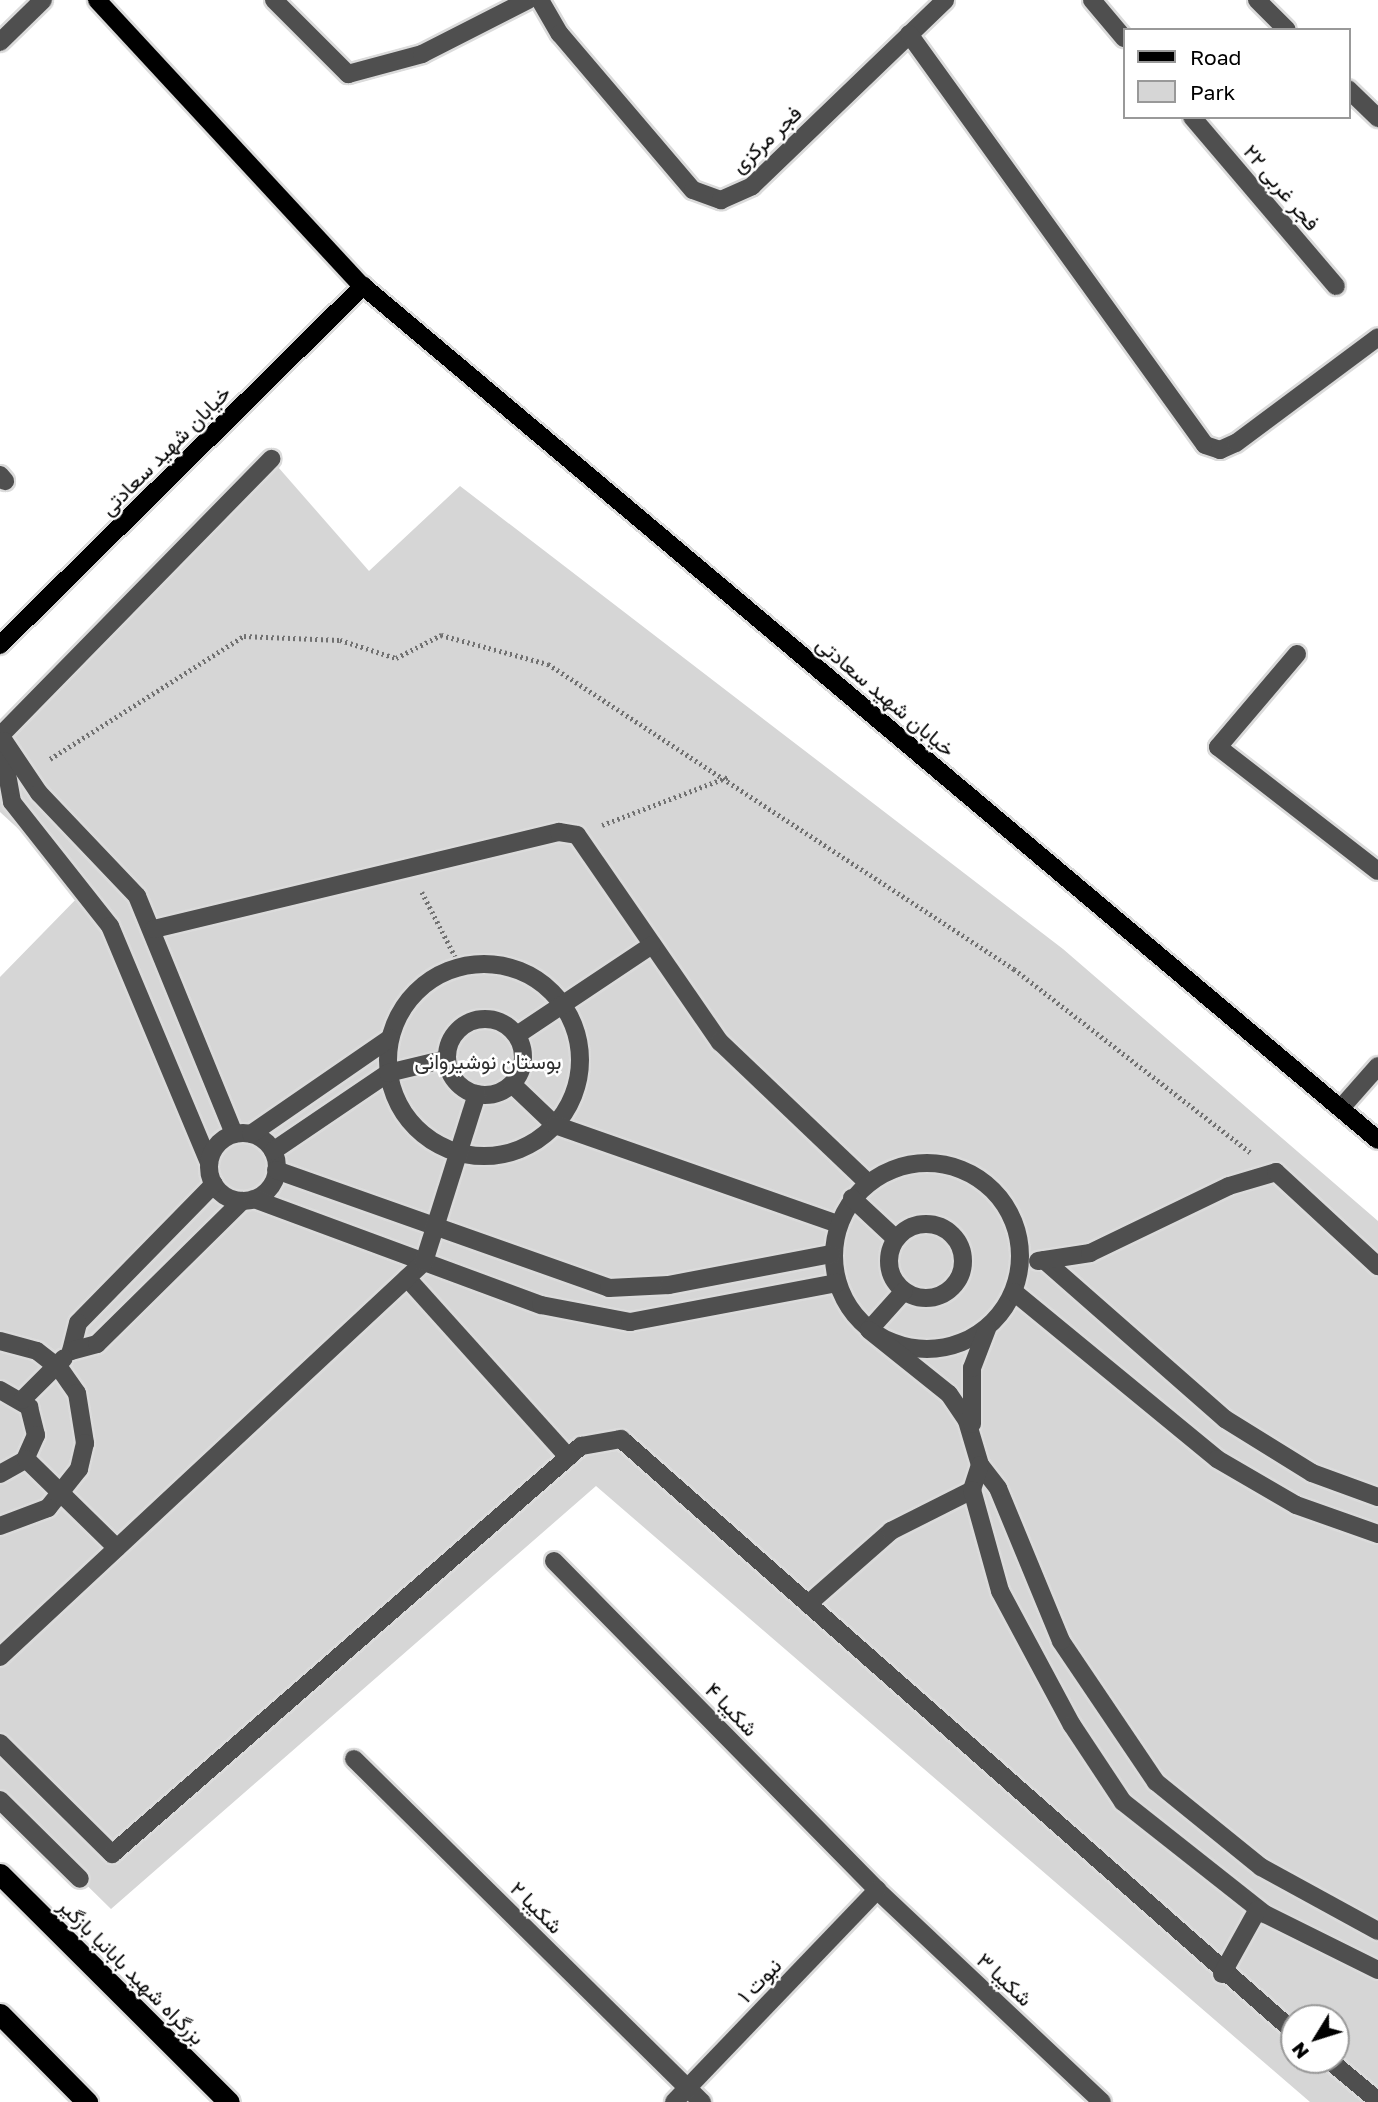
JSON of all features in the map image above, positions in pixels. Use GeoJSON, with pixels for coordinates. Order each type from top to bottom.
{"type":"FeatureCollection","features":[{"type":"Feature","properties":{"kind":"highway","name":"بزرگراه شهید بابانیا بازگیر"},"geometry":{"type":"LineString","coordinates":[[0,1874],[229,2102]]}},
{"type":"Feature","properties":{"kind":"highway"},"geometry":{"type":"LineString","coordinates":[[0,2014],[87,2102]]}},
{"type":"Feature","properties":{"kind":"main road","name":"خیابان شهید سعادتی"},"geometry":{"type":"LineString","coordinates":[[97,0],[365,288],[1378,1140]]}},
{"type":"Feature","properties":{"kind":"main road","name":"خیابان شهید سعادتی"},"geometry":{"type":"LineString","coordinates":[[0,645],[365,288]]}},
{"type":"Feature","properties":{"kind":"street"},"geometry":{"type":"LineString","coordinates":[[0,42],[43,0]]}},
{"type":"Feature","properties":{"kind":"street"},"geometry":{"type":"LineString","coordinates":[[274,0],[348,74],[422,54],[528,0]]}},
{"type":"Feature","properties":{"kind":"street","name":"فجر مرکزی"},"geometry":{"type":"LineString","coordinates":[[540,0],[560,34],[705,199],[736,196],[752,186],[909,34],[927,7],[945,0]]}},
{"type":"Feature","properties":{"kind":"street"},"geometry":{"type":"LineString","coordinates":[[1092,0],[1122,36]]}},
{"type":"Feature","properties":{"kind":"street"},"geometry":{"type":"LineString","coordinates":[[1256,0],[1285,28]]}},
{"type":"Feature","properties":{"kind":"street"},"geometry":{"type":"LineString","coordinates":[[909,34],[1205,445],[1220,450],[1236,443],[1378,338]]}},
{"type":"Feature","properties":{"kind":"street"},"geometry":{"type":"LineString","coordinates":[[1350,91],[1378,118]]}},
{"type":"Feature","properties":{"kind":"street","name":"فجر غربی ۲۲"},"geometry":{"type":"LineString","coordinates":[[1194,119],[1336,286]]}},
{"type":"Feature","properties":{"kind":"street"},"geometry":{"type":"LineString","coordinates":[[0,735],[271,459]]}},
{"type":"Feature","properties":{"kind":"street"},"geometry":{"type":"LineString","coordinates":[[1297,654],[1218,747],[1378,871]]}},
{"type":"Feature","properties":{"kind":"street"},"geometry":{"type":"LineString","coordinates":[[0,735],[24,775],[125,881],[154,929],[242,1134],[273,1151]]}},
{"type":"Feature","properties":{"kind":"street"},"geometry":{"type":"LineString","coordinates":[[0,735],[12,802],[110,926],[209,1163],[214,1184]]}},
{"type":"Feature","properties":{"kind":"street"},"geometry":{"type":"LineString","coordinates":[[154,929],[559,832],[577,835],[733,1058],[868,1183]]}},
{"type":"Feature","properties":{"kind":"street"},"geometry":{"type":"LineString","coordinates":[[517,1035],[652,945]]}},
{"type":"Feature","properties":{"kind":"street"},"geometry":{"type":"LineString","coordinates":[[460,966],[516,968],[563,1005],[579,1043],[580,1067],[576,1091],[555,1125],[507,1154],[460,1154],[411,1124],[388,1073],[390,1038],[412,995],[460,966]]}},
{"type":"Feature","properties":{"kind":"street"},"geometry":{"type":"LineString","coordinates":[[472,1020],[496,1020],[517,1035],[524,1058],[512,1084],[477,1094],[456,1082],[446,1059],[452,1035],[472,1020]]}},
{"type":"Feature","properties":{"kind":"street"},"geometry":{"type":"LineString","coordinates":[[209,1163],[218,1143],[242,1134],[390,1038]]}},
{"type":"Feature","properties":{"kind":"street"},"geometry":{"type":"LineString","coordinates":[[273,1151],[388,1073],[446,1059]]}},
{"type":"Feature","properties":{"kind":"street"},"geometry":{"type":"LineString","coordinates":[[1341,1108],[1378,1066]]}},
{"type":"Feature","properties":{"kind":"street"},"geometry":{"type":"LineString","coordinates":[[512,1084],[555,1125],[838,1224]]}},
{"type":"Feature","properties":{"kind":"street"},"geometry":{"type":"LineString","coordinates":[[0,1657],[424,1262],[438,1230],[477,1094]]}},
{"type":"Feature","properties":{"kind":"street"},"geometry":{"type":"LineString","coordinates":[[71,1350],[97,1345],[248,1200],[271,1185],[276,1170],[273,1151]]}},
{"type":"Feature","properties":{"kind":"street"},"geometry":{"type":"LineString","coordinates":[[972,1435],[972,1368],[987,1327],[1014,1292],[1021,1264],[1018,1234],[1006,1206],[960,1168],[901,1166],[868,1183],[852,1198],[838,1224],[832,1254],[837,1283],[869,1331],[949,1394],[972,1435],[980,1465],[998,1488],[1061,1641],[1156,1782],[1261,1867],[1378,1931]]}},
{"type":"Feature","properties":{"kind":"street"},"geometry":{"type":"LineString","coordinates":[[276,1170],[438,1230],[609,1287],[669,1285],[832,1254]]}},
{"type":"Feature","properties":{"kind":"street"},"geometry":{"type":"LineString","coordinates":[[1021,1264],[1090,1253],[1228,1186],[1276,1172],[1378,1266]]}},
{"type":"Feature","properties":{"kind":"street"},"geometry":{"type":"LineString","coordinates":[[214,1184],[248,1200],[541,1305],[629,1322],[837,1283]]}},
{"type":"Feature","properties":{"kind":"street"},"geometry":{"type":"LineString","coordinates":[[22,1400],[71,1350],[78,1323],[214,1184]]}},
{"type":"Feature","properties":{"kind":"street"},"geometry":{"type":"LineString","coordinates":[[852,1198],[896,1239]]}},
{"type":"Feature","properties":{"kind":"street"},"geometry":{"type":"LineString","coordinates":[[918,1224],[941,1227],[963,1256],[958,1280],[940,1296],[904,1291],[890,1271],[896,1239],[918,1224]]}},
{"type":"Feature","properties":{"kind":"street"},"geometry":{"type":"LineString","coordinates":[[1044,1260],[1225,1419],[1312,1473],[1378,1497]]}},
{"type":"Feature","properties":{"kind":"street"},"geometry":{"type":"LineString","coordinates":[[407,1278],[568,1457]]}},
{"type":"Feature","properties":{"kind":"street"},"geometry":{"type":"LineString","coordinates":[[869,1331],[904,1291]]}},
{"type":"Feature","properties":{"kind":"street"},"geometry":{"type":"LineString","coordinates":[[1014,1292],[1217,1460],[1296,1505],[1378,1534]]}},
{"type":"Feature","properties":{"kind":"street"},"geometry":{"type":"LineString","coordinates":[[869,1331],[922,1351],[951,1347],[987,1327]]}},
{"type":"Feature","properties":{"kind":"street"},"geometry":{"type":"LineString","coordinates":[[0,1341],[37,1351],[56,1366],[77,1393],[85,1418],[79,1468],[62,1494],[26,1520],[0,1526]]}},
{"type":"Feature","properties":{"kind":"street"},"geometry":{"type":"LineString","coordinates":[[0,1390],[22,1400],[36,1435],[26,1459],[0,1474]]}},
{"type":"Feature","properties":{"kind":"street"},"geometry":{"type":"LineString","coordinates":[[0,1743],[112,1854],[568,1457],[593,1439],[633,1446],[1222,1974],[1280,2021]]}},
{"type":"Feature","properties":{"kind":"street"},"geometry":{"type":"LineString","coordinates":[[26,1459],[117,1548]]}},
{"type":"Feature","properties":{"kind":"street"},"geometry":{"type":"LineString","coordinates":[[980,1465],[972,1490],[1016,1626],[1100,1772],[1146,1825],[1258,1909],[1378,1970]]}},
{"type":"Feature","properties":{"kind":"street"},"geometry":{"type":"LineString","coordinates":[[808,1604],[891,1531],[972,1490]]}},
{"type":"Feature","properties":{"kind":"street","name":"شکیبا ۴"},"geometry":{"type":"LineString","coordinates":[[554,1561],[877,1890]]}},
{"type":"Feature","properties":{"kind":"street","name":"شکیبا ۲"},"geometry":{"type":"LineString","coordinates":[[354,1759],[702,2102]]}},
{"type":"Feature","properties":{"kind":"street"},"geometry":{"type":"LineString","coordinates":[[0,1800],[80,1879]]}},
{"type":"Feature","properties":{"kind":"street","name":"نبوت ۱"},"geometry":{"type":"LineString","coordinates":[[674,2102],[877,1890]]}},
{"type":"Feature","properties":{"kind":"street","name":"شکیبا ۳"},"geometry":{"type":"LineString","coordinates":[[877,1890],[1102,2102]]}},
{"type":"Feature","properties":{"kind":"street"},"geometry":{"type":"LineString","coordinates":[[1222,1974],[1258,1909]]}},
{"type":"Feature","properties":{"kind":"street"},"geometry":{"type":"LineString","coordinates":[[1346,2074],[1378,2101]]}},
{"type":"Feature","properties":{"kind":"path"},"geometry":{"type":"LineString","coordinates":[[24,775],[244,636],[340,640],[396,658],[441,635],[548,664],[729,776],[1014,968],[1276,1172]]}},
{"type":"Feature","properties":{"kind":"path"},"geometry":{"type":"LineString","coordinates":[[577,835],[729,776]]}},
{"type":"Feature","properties":{"kind":"path"},"geometry":{"type":"LineString","coordinates":[[410,868],[460,966]]}},
{"type":"Feature","properties":{"kind":"green space","name":"بوستان نوشیروانی"},"geometry":{"type":"Polygon","coordinates":[[[271,459],[369,571],[460,486],[1063,949],[1378,1221],[1378,2102],[1310,2102],[596,1486],[111,1909],[0,1800],[0,977],[85,890],[0,812],[0,736],[271,459]]]}}]}
